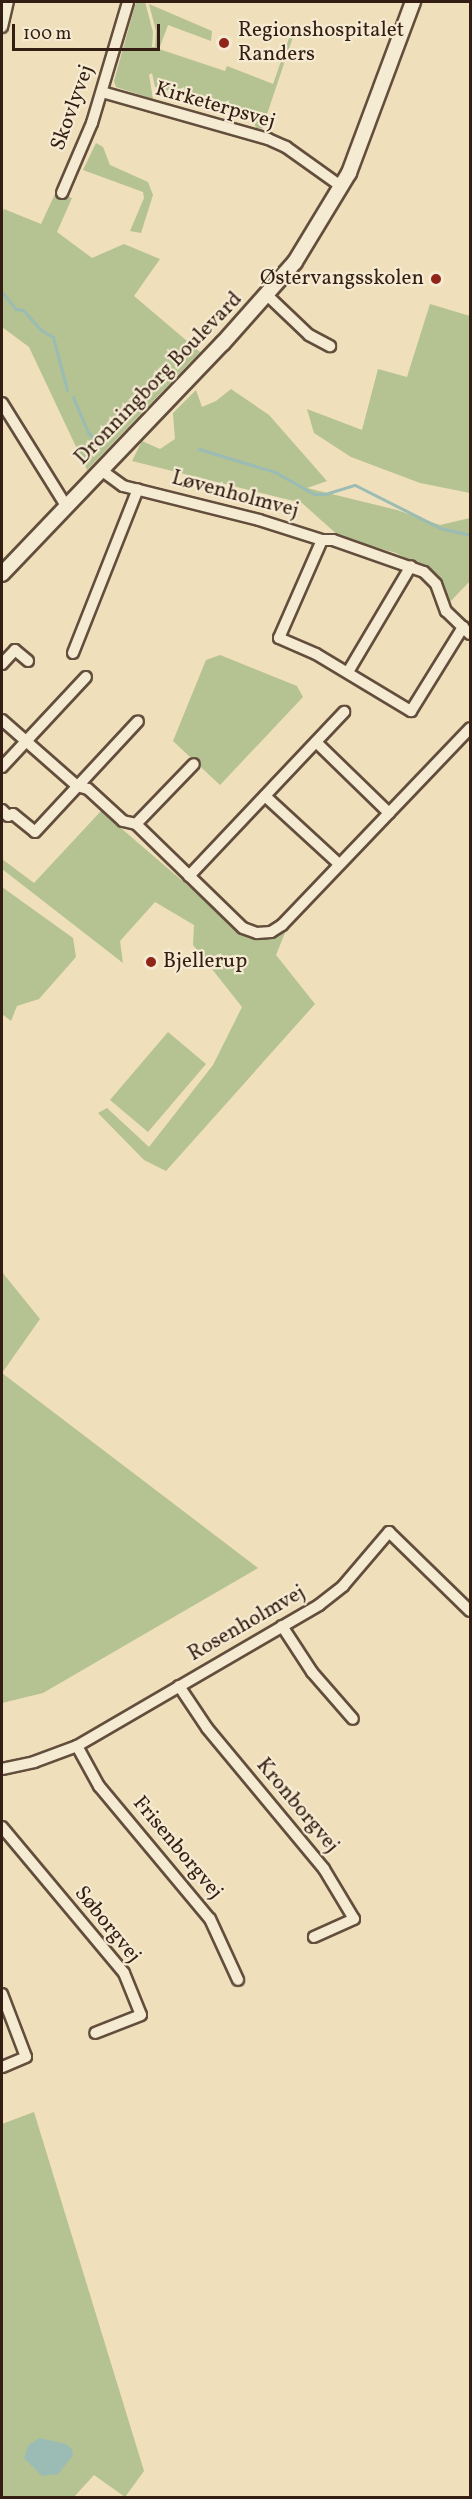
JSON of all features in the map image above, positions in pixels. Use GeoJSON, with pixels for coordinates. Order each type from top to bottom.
{"type":"FeatureCollection","features":[{"type":"Feature","properties":{"kind":"street"},"geometry":{"type":"LineString","coordinates":[[2,27],[8,2]]}},
{"type":"Feature","properties":{"kind":"street","name":"Skovlyvej"},"geometry":{"type":"LineString","coordinates":[[62,193],[102,92],[128,2]]}},
{"type":"Feature","properties":{"kind":"street","name":"Dronningborg Boulevard"},"geometry":{"type":"LineString","coordinates":[[2,574],[267,295],[295,262],[342,187],[413,2]]}},
{"type":"Feature","properties":{"kind":"street","name":"Kirketerpsvej"},"geometry":{"type":"LineString","coordinates":[[102,92],[268,139],[286,147],[342,187]]}},
{"type":"Feature","properties":{"kind":"street"},"geometry":{"type":"LineString","coordinates":[[267,295],[309,335],[330,346]]}},
{"type":"Feature","properties":{"kind":"street"},"geometry":{"type":"LineString","coordinates":[[2,406],[66,506]]}},
{"type":"Feature","properties":{"kind":"street","name":"Løvenholmvej"},"geometry":{"type":"LineString","coordinates":[[101,470],[123,486],[259,520],[322,540],[333,540],[370,555],[411,566],[424,572],[435,584],[446,612],[466,631],[411,711],[348,672],[279,638],[322,540]]}},
{"type":"Feature","properties":{"kind":"street","name":"Løvenholmvej"},"geometry":{"type":"LineString","coordinates":[[73,653],[138,489]]}},
{"type":"Feature","properties":{"kind":"street"},"geometry":{"type":"LineString","coordinates":[[348,672],[411,566]]}},
{"type":"Feature","properties":{"kind":"street"},"geometry":{"type":"LineString","coordinates":[[2,664],[15,650],[27,661]]}},
{"type":"Feature","properties":{"kind":"street"},"geometry":{"type":"LineString","coordinates":[[2,767],[86,677]]}},
{"type":"Feature","properties":{"kind":"street"},"geometry":{"type":"LineString","coordinates":[[189,876],[344,712]]}},
{"type":"Feature","properties":{"kind":"street"},"geometry":{"type":"LineString","coordinates":[[2,720],[77,786],[88,789],[123,821],[135,824],[243,928],[257,933],[270,932],[282,925],[471,728]]}},
{"type":"Feature","properties":{"kind":"street"},"geometry":{"type":"LineString","coordinates":[[2,810],[8,816],[13,814],[35,832],[138,721]]}},
{"type":"Feature","properties":{"kind":"street"},"geometry":{"type":"LineString","coordinates":[[316,742],[389,813]]}},
{"type":"Feature","properties":{"kind":"street"},"geometry":{"type":"LineString","coordinates":[[135,824],[194,764]]}},
{"type":"Feature","properties":{"kind":"street"},"geometry":{"type":"LineString","coordinates":[[265,796],[339,864]]}},
{"type":"Feature","properties":{"kind":"street","name":"Rosenholmvej"},"geometry":{"type":"LineString","coordinates":[[2,1769],[34,1762],[77,1746],[320,1605],[343,1586],[389,1532],[471,1611]]}},
{"type":"Feature","properties":{"kind":"street"},"geometry":{"type":"LineString","coordinates":[[282,1626],[312,1672],[353,1719]]}},
{"type":"Feature","properties":{"kind":"street","name":"Kronborgvej"},"geometry":{"type":"LineString","coordinates":[[179,1686],[207,1728],[324,1869],[354,1919],[314,1937]]}},
{"type":"Feature","properties":{"kind":"street","name":"Frisenborgvej"},"geometry":{"type":"LineString","coordinates":[[77,1746],[99,1786],[210,1918],[238,1980]]}},
{"type":"Feature","properties":{"kind":"street","name":"Søborgvej"},"geometry":{"type":"LineString","coordinates":[[2,1827],[124,1973],[141,2015],[95,2033]]}},
{"type":"Feature","properties":{"kind":"street"},"geometry":{"type":"LineString","coordinates":[[2,1994],[26,2057],[2,2067]]}},
{"type":"Feature","properties":{"kind":"green space"},"geometry":{"type":"Polygon","coordinates":[[[136,2],[145,2],[153,32],[152,47],[155,47],[156,31],[149,4],[212,31],[211,41],[168,25],[159,49],[225,71],[227,66],[273,84],[293,27],[296,28],[262,129],[256,128],[251,114],[155,87],[152,73],[149,75],[153,99],[116,87],[114,81],[136,2]]]}},
{"type":"Feature","properties":{"kind":"green space"},"geometry":{"type":"Polygon","coordinates":[[[96,143],[103,147],[110,165],[148,182],[153,195],[141,233],[130,231],[144,198],[143,192],[83,170],[96,143]]]}},
{"type":"Feature","properties":{"kind":"green space"},"geometry":{"type":"Polygon","coordinates":[[[56,192],[72,198],[57,232],[92,258],[124,244],[160,259],[134,296],[200,352],[87,470],[29,347],[2,327],[2,214],[4,209],[41,224],[56,192]]]}},
{"type":"Feature","properties":{"kind":"green space"},"geometry":{"type":"Polygon","coordinates":[[[430,304],[470,316],[470,493],[420,483],[351,457],[314,433],[307,409],[362,430],[378,369],[407,377],[430,304]]]}},
{"type":"Feature","properties":{"kind":"green space"},"geometry":{"type":"Polygon","coordinates":[[[231,389],[269,415],[327,481],[307,488],[397,510],[440,525],[470,518],[470,581],[447,605],[430,570],[396,553],[340,537],[302,503],[132,461],[142,441],[160,449],[175,439],[173,413],[196,390],[202,407],[216,401],[231,389]]]}},
{"type":"Feature","properties":{"kind":"green space"},"geometry":{"type":"Polygon","coordinates":[[[220,655],[297,686],[303,697],[220,785],[173,741],[206,660],[220,655]]]}},
{"type":"Feature","properties":{"kind":"green space"},"geometry":{"type":"Polygon","coordinates":[[[101,811],[242,932],[273,936],[287,928],[276,955],[315,1004],[166,1171],[144,1160],[98,1113],[107,1108],[149,1147],[213,1065],[242,1007],[193,945],[194,925],[155,902],[120,941],[123,963],[2,869],[2,859],[34,883],[101,811]]]}},
{"type":"Feature","properties":{"kind":"green space"},"geometry":{"type":"Polygon","coordinates":[[[2,887],[73,938],[76,957],[39,999],[17,1006],[11,1021],[2,1014],[2,887]]]}},
{"type":"Feature","properties":{"kind":"green space"},"geometry":{"type":"Polygon","coordinates":[[[168,1032],[206,1064],[148,1132],[110,1100],[168,1032]]]}},
{"type":"Feature","properties":{"kind":"green space"},"geometry":{"type":"Polygon","coordinates":[[[2,1272],[40,1319],[2,1373],[2,1272]]]}},
{"type":"Feature","properties":{"kind":"green space"},"geometry":{"type":"Polygon","coordinates":[[[2,1373],[258,1568],[43,1693],[2,1703],[2,1373]]]}},
{"type":"Feature","properties":{"kind":"green space"},"geometry":{"type":"Polygon","coordinates":[[[34,2112],[144,2471],[125,2497],[94,2475],[74,2497],[2,2498],[2,2124],[34,2112]]]}},
{"type":"Feature","properties":{"kind":"water"},"geometry":{"type":"Polygon","coordinates":[[[39,2438],[66,2444],[72,2449],[73,2455],[58,2474],[42,2476],[24,2458],[28,2446],[39,2438]]]}},
{"type":"Feature","properties":{"kind":"waterway"},"geometry":{"type":"LineString","coordinates":[[2,292],[16,309],[23,310],[41,330],[53,337],[67,390]]}},
{"type":"Feature","properties":{"kind":"waterway"},"geometry":{"type":"LineString","coordinates":[[73,397],[88,432],[100,446]]}},
{"type":"Feature","properties":{"kind":"waterway"},"geometry":{"type":"LineString","coordinates":[[199,449],[275,472],[314,494],[325,494],[355,485],[440,528],[470,535]]}},
{"type":"Feature","properties":{"kind":"place","name":"Regionshospitalet Randers"},"geometry":{"type":"Point","coordinates":[224,43]}},
{"type":"Feature","properties":{"kind":"place","name":"Østervangsskolen"},"geometry":{"type":"Point","coordinates":[436,279]}},
{"type":"Feature","properties":{"kind":"place","name":"Bjellerup"},"geometry":{"type":"Point","coordinates":[151,962]}}]}
